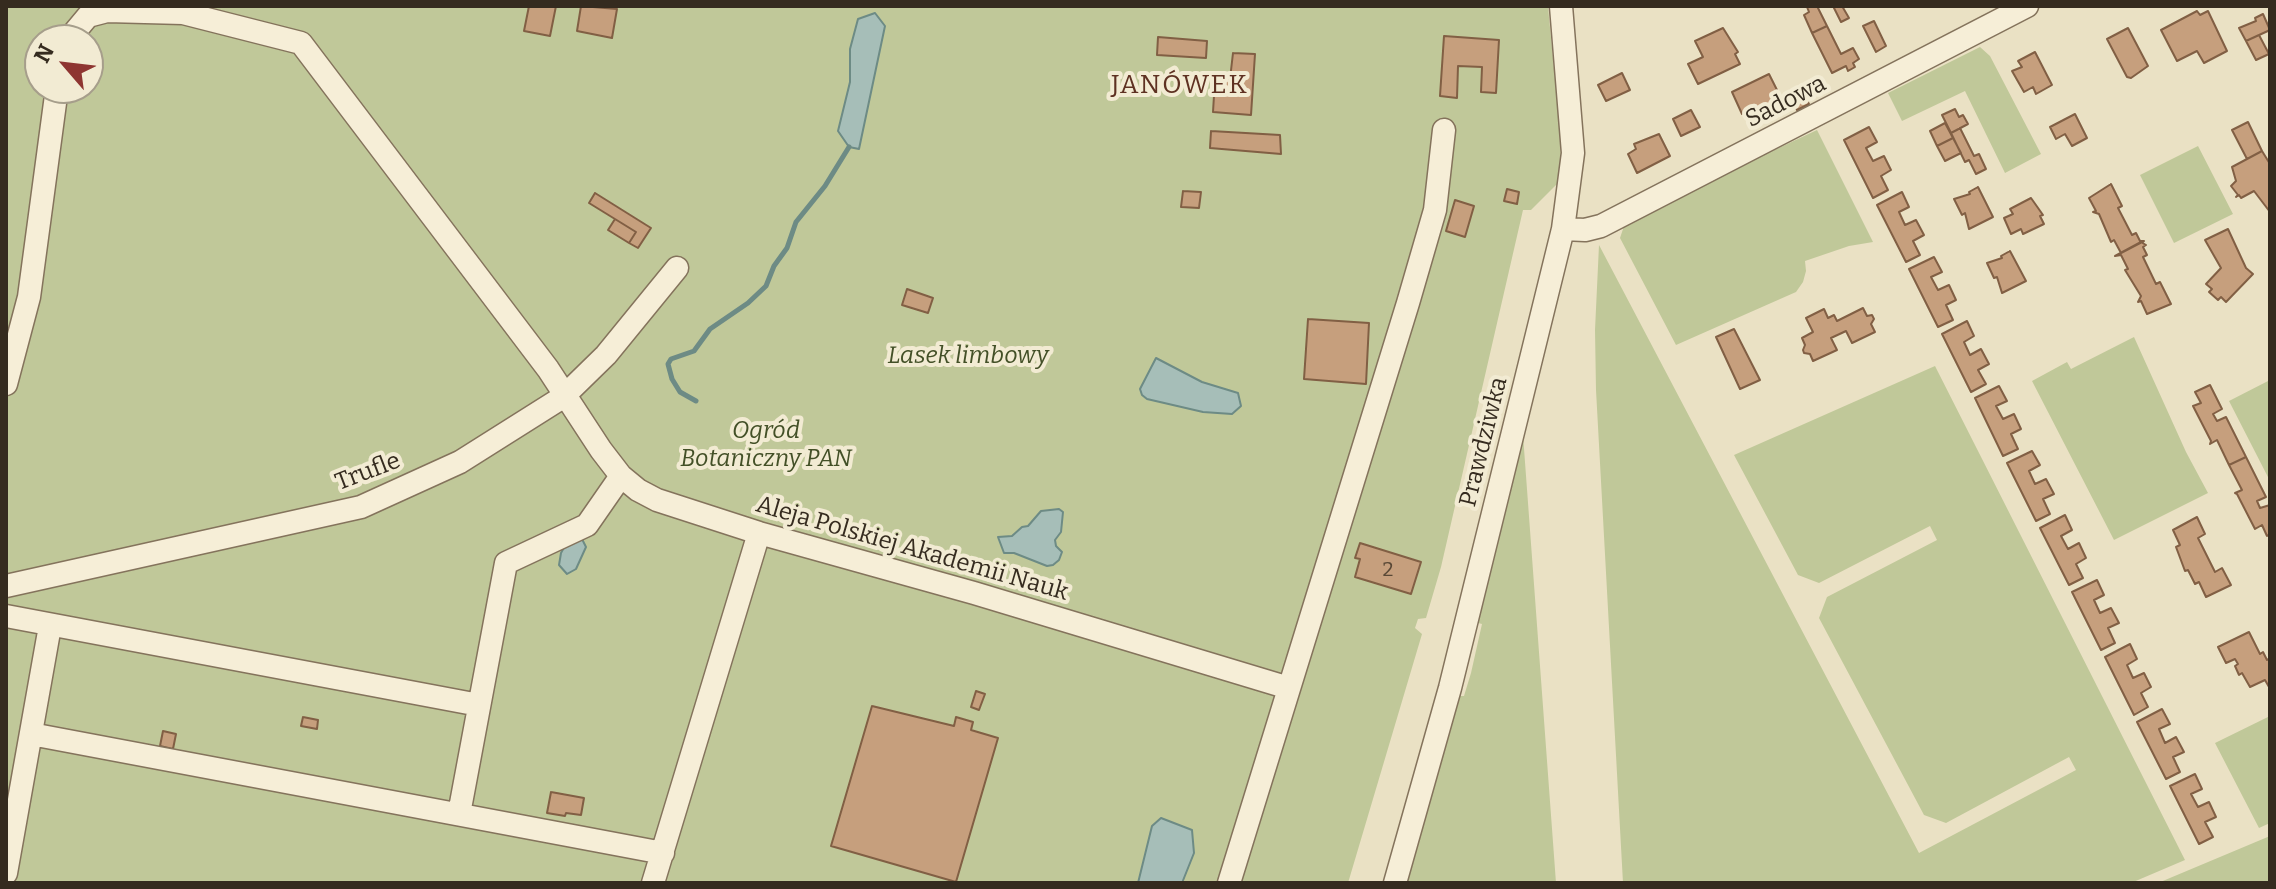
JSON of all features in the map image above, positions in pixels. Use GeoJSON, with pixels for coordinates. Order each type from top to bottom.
{"type":"FeatureCollection","features":[{"type":"Feature","properties":{"kind":"street","name":"Prawdziwka"},"geometry":{"type":"LineString","coordinates":[[1395,883],[1453,675],[1563,229],[1573,153],[1561,6]]}},
{"type":"Feature","properties":{"kind":"street","name":"Sadowa"},"geometry":{"type":"LineString","coordinates":[[1563,229],[1585,230],[1601,226],[2027,6]]}},
{"type":"Feature","properties":{"kind":"street","name":"Aleja Polskiej Akademii Nauk"},"geometry":{"type":"LineString","coordinates":[[81,24],[88,16],[107,11],[183,13],[301,43],[548,369],[563,397],[621,476],[638,490],[657,500],[759,533],[989,597],[1289,688]]}},
{"type":"Feature","properties":{"kind":"street"},"geometry":{"type":"LineString","coordinates":[[6,384],[29,297],[55,104]]}},
{"type":"Feature","properties":{"kind":"street"},"geometry":{"type":"LineString","coordinates":[[1229,883],[1435,210],[1444,130]]}},
{"type":"Feature","properties":{"kind":"street","name":"Trufle"},"geometry":{"type":"LineString","coordinates":[[6,586],[361,507],[460,462],[563,397],[606,355],[677,268]]}},
{"type":"Feature","properties":{"kind":"street"},"geometry":{"type":"LineString","coordinates":[[459,814],[506,563],[587,525],[621,476]]}},
{"type":"Feature","properties":{"kind":"street"},"geometry":{"type":"LineString","coordinates":[[653,883],[759,533]]}},
{"type":"Feature","properties":{"kind":"street"},"geometry":{"type":"LineString","coordinates":[[6,616],[479,705]]}},
{"type":"Feature","properties":{"kind":"street"},"geometry":{"type":"LineString","coordinates":[[6,873],[50,626]]}},
{"type":"Feature","properties":{"kind":"street"},"geometry":{"type":"LineString","coordinates":[[31,734],[663,853]]}},
{"type":"Feature","properties":{"kind":"green space","name":"Ogród Botaniczny PAN"},"geometry":{"type":"Polygon","coordinates":[[[6,6],[1548,7],[1561,141],[1560,185],[1556,185],[1531,210],[1523,210],[1441,567],[1426,618],[1418,619],[1415,628],[1422,634],[1348,883],[6,883],[6,6]]]}},
{"type":"Feature","properties":{"kind":"green space"},"geometry":{"type":"Polygon","coordinates":[[[1980,47],[1990,56],[2041,154],[2005,173],[1965,91],[1902,121],[1888,93],[1980,47]]]}},
{"type":"Feature","properties":{"kind":"green space"},"geometry":{"type":"Polygon","coordinates":[[[1817,130],[1873,242],[1849,246],[1805,261],[1803,282],[1796,292],[1676,345],[1620,238],[1626,220],[1817,130]]]}},
{"type":"Feature","properties":{"kind":"green space"},"geometry":{"type":"Polygon","coordinates":[[[2198,146],[2233,214],[2174,243],[2140,175],[2198,146]]]}},
{"type":"Feature","properties":{"kind":"green space"},"geometry":{"type":"Polygon","coordinates":[[[1599,245],[1919,853],[2076,770],[2069,757],[1946,823],[1924,815],[1819,618],[1827,597],[1937,540],[1930,526],[1819,583],[1798,575],[1734,455],[1935,366],[2185,860],[2131,883],[1623,883],[1596,390],[1599,245]]]}},
{"type":"Feature","properties":{"kind":"green space"},"geometry":{"type":"Polygon","coordinates":[[[2134,337],[2208,493],[2114,540],[2032,381],[2067,362],[2071,369],[2134,337]]]}},
{"type":"Feature","properties":{"kind":"green space"},"geometry":{"type":"Polygon","coordinates":[[[2270,380],[2270,481],[2229,401],[2270,380]]]}},
{"type":"Feature","properties":{"kind":"green space"},"geometry":{"type":"Polygon","coordinates":[[[1523,435],[1556,883],[1406,883],[1459,696],[1464,696],[1471,673],[1482,624],[1478,623],[1523,435]]]}},
{"type":"Feature","properties":{"kind":"green space"},"geometry":{"type":"Polygon","coordinates":[[[2270,716],[2270,823],[2259,828],[2215,743],[2270,716]]]}},
{"type":"Feature","properties":{"kind":"green space"},"geometry":{"type":"Polygon","coordinates":[[[2270,836],[2270,883],[2158,883],[2270,836]]]}},
{"type":"Feature","properties":{"kind":"water"},"geometry":{"type":"Polygon","coordinates":[[[875,13],[885,26],[859,149],[849,147],[838,131],[850,82],[850,49],[858,19],[875,13]]]}},
{"type":"Feature","properties":{"kind":"water"},"geometry":{"type":"Polygon","coordinates":[[[1156,358],[1202,382],[1238,393],[1241,406],[1232,414],[1203,412],[1147,399],[1140,389],[1156,358]]]}},
{"type":"Feature","properties":{"kind":"water"},"geometry":{"type":"Polygon","coordinates":[[[1059,509],[1063,512],[1061,532],[1055,540],[1062,552],[1053,565],[1004,553],[998,537],[1012,536],[1028,526],[1041,511],[1059,509]]]}},
{"type":"Feature","properties":{"kind":"water"},"geometry":{"type":"Polygon","coordinates":[[[581,537],[586,547],[576,569],[567,574],[559,565],[561,553],[567,542],[581,537]]]}},
{"type":"Feature","properties":{"kind":"water"},"geometry":{"type":"Polygon","coordinates":[[[1161,818],[1192,830],[1194,853],[1182,883],[1138,883],[1152,826],[1161,818]]]}},
{"type":"Feature","properties":{"kind":"building"},"geometry":{"type":"Polygon","coordinates":[[[529,6],[556,6],[550,36],[524,31],[529,6]]]}},
{"type":"Feature","properties":{"kind":"building"},"geometry":{"type":"Polygon","coordinates":[[[581,6],[617,9],[612,38],[577,31],[581,6]]]}},
{"type":"Feature","properties":{"kind":"building"},"geometry":{"type":"Polygon","coordinates":[[[1817,6],[1827,26],[1812,33],[1804,15],[1809,12],[1807,7],[1817,6]]]}},
{"type":"Feature","properties":{"kind":"building"},"geometry":{"type":"Polygon","coordinates":[[[1833,6],[1842,6],[1849,18],[1841,22],[1833,6]]]}},
{"type":"Feature","properties":{"kind":"building"},"geometry":{"type":"Polygon","coordinates":[[[2197,11],[2200,15],[2208,11],[2227,51],[2204,63],[2197,51],[2177,61],[2161,30],[2197,11]]]}},
{"type":"Feature","properties":{"kind":"building"},"geometry":{"type":"Polygon","coordinates":[[[2263,14],[2270,30],[2246,41],[2239,28],[2256,21],[2255,18],[2263,14]]]}},
{"type":"Feature","properties":{"kind":"building"},"geometry":{"type":"Polygon","coordinates":[[[1874,21],[1886,46],[1876,52],[1863,26],[1874,21]]]}},
{"type":"Feature","properties":{"kind":"building"},"geometry":{"type":"Polygon","coordinates":[[[1827,26],[1841,54],[1853,48],[1859,59],[1853,63],[1855,67],[1848,71],[1846,66],[1832,73],[1812,33],[1827,26]]]}},
{"type":"Feature","properties":{"kind":"building"},"geometry":{"type":"Polygon","coordinates":[[[1723,28],[1738,52],[1735,54],[1740,64],[1698,84],[1688,64],[1703,57],[1695,41],[1723,28]]]}},
{"type":"Feature","properties":{"kind":"building"},"geometry":{"type":"Polygon","coordinates":[[[2128,28],[2148,66],[2131,78],[2127,77],[2107,39],[2128,28]]]}},
{"type":"Feature","properties":{"kind":"building"},"geometry":{"type":"Polygon","coordinates":[[[2259,35],[2269,54],[2256,60],[2246,41],[2259,35]]]}},
{"type":"Feature","properties":{"kind":"building"},"geometry":{"type":"Polygon","coordinates":[[[1444,36],[1499,40],[1496,93],[1481,92],[1482,67],[1458,66],[1457,98],[1440,96],[1444,36]]]}},
{"type":"Feature","properties":{"kind":"building"},"geometry":{"type":"Polygon","coordinates":[[[1158,37],[1207,41],[1206,58],[1157,55],[1158,37]]]}},
{"type":"Feature","properties":{"kind":"building"},"geometry":{"type":"Polygon","coordinates":[[[2035,52],[2052,85],[2036,94],[2033,87],[2024,92],[2012,71],[2022,67],[2018,61],[2035,52]]]}},
{"type":"Feature","properties":{"kind":"building"},"geometry":{"type":"Polygon","coordinates":[[[1233,53],[1255,54],[1251,115],[1213,112],[1215,79],[1230,79],[1233,53]]]}},
{"type":"Feature","properties":{"kind":"building"},"geometry":{"type":"Polygon","coordinates":[[[1622,73],[1630,90],[1606,101],[1598,85],[1622,73]]]}},
{"type":"Feature","properties":{"kind":"building"},"geometry":{"type":"Polygon","coordinates":[[[1769,74],[1782,100],[1756,116],[1753,109],[1742,114],[1732,92],[1769,74]]]}},
{"type":"Feature","properties":{"kind":"building"},"geometry":{"type":"Polygon","coordinates":[[[1805,97],[1809,104],[1797,110],[1793,103],[1805,97]]]}},
{"type":"Feature","properties":{"kind":"building"},"geometry":{"type":"Polygon","coordinates":[[[1955,109],[1968,124],[1951,133],[1942,115],[1955,109]]]}},
{"type":"Feature","properties":{"kind":"building"},"geometry":{"type":"Polygon","coordinates":[[[1691,110],[1700,127],[1681,136],[1673,119],[1691,110]]]}},
{"type":"Feature","properties":{"kind":"building"},"geometry":{"type":"Polygon","coordinates":[[[2075,114],[2087,138],[2072,146],[2065,134],[2056,139],[2050,127],[2075,114]]]}},
{"type":"Feature","properties":{"kind":"building"},"geometry":{"type":"Polygon","coordinates":[[[2248,122],[2262,151],[2247,159],[2232,130],[2248,122]]]}},
{"type":"Feature","properties":{"kind":"building"},"geometry":{"type":"Polygon","coordinates":[[[1945,123],[1953,138],[1937,146],[1930,131],[1945,123]]]}},
{"type":"Feature","properties":{"kind":"building"},"geometry":{"type":"Polygon","coordinates":[[[1869,127],[1877,142],[1866,148],[1873,161],[1884,156],[1891,170],[1881,176],[1888,190],[1873,198],[1844,140],[1869,127]]]}},
{"type":"Feature","properties":{"kind":"building"},"geometry":{"type":"Polygon","coordinates":[[[1960,128],[1974,156],[1979,154],[1986,169],[1976,174],[1969,160],[1965,162],[1951,133],[1960,128]]]}},
{"type":"Feature","properties":{"kind":"building"},"geometry":{"type":"Polygon","coordinates":[[[1211,131],[1280,135],[1281,154],[1210,148],[1211,131]]]}},
{"type":"Feature","properties":{"kind":"building"},"geometry":{"type":"Polygon","coordinates":[[[1659,134],[1670,156],[1637,173],[1628,154],[1636,149],[1634,144],[1659,134]]]}},
{"type":"Feature","properties":{"kind":"building"},"geometry":{"type":"Polygon","coordinates":[[[1953,138],[1961,153],[1945,161],[1937,146],[1953,138]]]}},
{"type":"Feature","properties":{"kind":"building"},"geometry":{"type":"Polygon","coordinates":[[[2262,151],[2270,164],[2270,212],[2254,191],[2241,198],[2239,195],[2236,197],[2238,195],[2231,186],[2236,181],[2232,167],[2262,151]]]}},
{"type":"Feature","properties":{"kind":"building"},"geometry":{"type":"Polygon","coordinates":[[[2111,184],[2122,206],[2118,208],[2132,235],[2136,233],[2140,241],[2144,241],[2121,253],[2114,240],[2111,242],[2099,214],[2093,212],[2096,211],[2089,198],[2111,184]]]}},
{"type":"Feature","properties":{"kind":"building"},"geometry":{"type":"Polygon","coordinates":[[[1978,187],[1993,217],[1969,229],[1965,213],[1962,215],[1954,199],[1970,194],[1978,187]]]}},
{"type":"Feature","properties":{"kind":"building"},"geometry":{"type":"Polygon","coordinates":[[[1507,189],[1519,192],[1517,204],[1504,201],[1507,189]]]}},
{"type":"Feature","properties":{"kind":"building"},"geometry":{"type":"Polygon","coordinates":[[[1183,191],[1201,192],[1199,208],[1181,207],[1183,191]]]}},
{"type":"Feature","properties":{"kind":"building"},"geometry":{"type":"Polygon","coordinates":[[[1902,192],[1909,207],[1899,212],[1905,225],[1916,220],[1924,235],[1913,241],[1920,255],[1906,262],[1877,205],[1902,192]]]}},
{"type":"Feature","properties":{"kind":"building"},"geometry":{"type":"Polygon","coordinates":[[[595,193],[651,228],[638,248],[629,243],[636,232],[589,203],[595,193]]]}},
{"type":"Feature","properties":{"kind":"building"},"geometry":{"type":"Polygon","coordinates":[[[2031,198],[2043,215],[2040,216],[2044,224],[2023,234],[2021,229],[2011,234],[2004,218],[2013,214],[2010,209],[2031,198]]]}},
{"type":"Feature","properties":{"kind":"building"},"geometry":{"type":"Polygon","coordinates":[[[1455,200],[1474,206],[1465,237],[1446,231],[1455,200]]]}},
{"type":"Feature","properties":{"kind":"building"},"geometry":{"type":"Polygon","coordinates":[[[615,219],[636,232],[629,243],[608,230],[615,219]]]}},
{"type":"Feature","properties":{"kind":"building"},"geometry":{"type":"Polygon","coordinates":[[[2228,229],[2246,268],[2253,274],[2226,302],[2209,292],[2212,289],[2206,284],[2221,268],[2205,240],[2228,229]]]}},
{"type":"Feature","properties":{"kind":"building"},"geometry":{"type":"Polygon","coordinates":[[[2141,242],[2146,245],[2143,247],[2147,255],[2143,257],[2156,284],[2160,282],[2171,304],[2147,314],[2141,301],[2138,302],[2141,296],[2125,270],[2128,269],[2121,255],[2115,256],[2141,242]]]}},
{"type":"Feature","properties":{"kind":"building"},"geometry":{"type":"Polygon","coordinates":[[[2010,251],[2026,281],[2002,293],[1997,277],[1994,278],[1987,263],[2002,258],[2010,251]]]}},
{"type":"Feature","properties":{"kind":"building"},"geometry":{"type":"Polygon","coordinates":[[[1934,257],[1942,272],[1931,277],[1938,290],[1949,285],[1956,300],[1946,305],[1953,320],[1938,327],[1909,269],[1934,257]]]}},
{"type":"Feature","properties":{"kind":"building"},"geometry":{"type":"Polygon","coordinates":[[[907,289],[933,298],[928,313],[902,305],[907,289]]]}},
{"type":"Feature","properties":{"kind":"building"},"geometry":{"type":"Polygon","coordinates":[[[1863,308],[1867,316],[1872,315],[1874,319],[1871,324],[1875,332],[1852,343],[1846,331],[1831,338],[1837,350],[1813,361],[1810,354],[1804,353],[1802,338],[1813,332],[1806,318],[1824,309],[1828,318],[1834,315],[1837,321],[1863,308]]]}},
{"type":"Feature","properties":{"kind":"building"},"geometry":{"type":"Polygon","coordinates":[[[1308,319],[1369,323],[1366,384],[1304,379],[1308,319]]]}},
{"type":"Feature","properties":{"kind":"building"},"geometry":{"type":"Polygon","coordinates":[[[1967,321],[1974,336],[1964,342],[1970,355],[1981,349],[1989,364],[1978,370],[1986,384],[1971,392],[1942,334],[1967,321]]]}},
{"type":"Feature","properties":{"kind":"building"},"geometry":{"type":"Polygon","coordinates":[[[1734,329],[1760,380],[1740,389],[1716,337],[1734,329]]]}},
{"type":"Feature","properties":{"kind":"building"},"geometry":{"type":"Polygon","coordinates":[[[2210,385],[2222,409],[2213,414],[2217,421],[2226,417],[2246,457],[2229,465],[2217,440],[2210,444],[2193,406],[2201,403],[2195,392],[2210,385]]]}},
{"type":"Feature","properties":{"kind":"building"},"geometry":{"type":"Polygon","coordinates":[[[1999,386],[2007,401],[1996,406],[2003,419],[2014,414],[2021,429],[2011,434],[2018,449],[2003,456],[1975,398],[1999,386]]]}},
{"type":"Feature","properties":{"kind":"building"},"geometry":{"type":"Polygon","coordinates":[[[2032,451],[2040,465],[2029,471],[2035,484],[2046,479],[2054,494],[2043,499],[2050,514],[2036,521],[2007,463],[2032,451]]]}},
{"type":"Feature","properties":{"kind":"building"},"geometry":{"type":"Polygon","coordinates":[[[2246,457],[2266,497],[2257,501],[2260,508],[2270,505],[2270,534],[2267,536],[2262,525],[2255,529],[2235,493],[2242,490],[2229,465],[2246,457]]]}},
{"type":"Feature","properties":{"kind":"building"},"geometry":{"type":"Polygon","coordinates":[[[2065,515],[2072,530],[2061,536],[2068,549],[2079,543],[2086,558],[2076,564],[2083,578],[2069,585],[2040,528],[2065,515]]]}},
{"type":"Feature","properties":{"kind":"building"},"geometry":{"type":"Polygon","coordinates":[[[2197,517],[2205,534],[2198,538],[2215,572],[2222,568],[2231,585],[2206,597],[2199,582],[2195,584],[2188,570],[2185,571],[2176,547],[2180,545],[2173,530],[2197,517]]]}},
{"type":"Feature","properties":{"kind":"building"},"geometry":{"type":"Polygon","coordinates":[[[1360,543],[1421,562],[1411,594],[1355,577],[1360,559],[1355,558],[1360,543]]]}},
{"type":"Feature","properties":{"kind":"building"},"geometry":{"type":"Polygon","coordinates":[[[2097,580],[2104,595],[2094,600],[2100,613],[2111,608],[2119,623],[2108,628],[2115,643],[2101,650],[2072,592],[2097,580]]]}},
{"type":"Feature","properties":{"kind":"building"},"geometry":{"type":"Polygon","coordinates":[[[2249,632],[2260,654],[2263,652],[2267,660],[2270,658],[2269,687],[2265,680],[2250,687],[2242,673],[2239,675],[2235,659],[2226,663],[2218,647],[2249,632]]]}},
{"type":"Feature","properties":{"kind":"building"},"geometry":{"type":"Polygon","coordinates":[[[2130,644],[2137,659],[2127,665],[2133,678],[2144,673],[2151,687],[2141,693],[2148,707],[2134,715],[2105,657],[2130,644]]]}},
{"type":"Feature","properties":{"kind":"building"},"geometry":{"type":"Polygon","coordinates":[[[976,691],[985,694],[979,710],[971,707],[976,691]]]}},
{"type":"Feature","properties":{"kind":"building"},"geometry":{"type":"Polygon","coordinates":[[[872,706],[954,726],[956,717],[973,722],[971,730],[998,738],[956,882],[831,846],[872,706]]]}},
{"type":"Feature","properties":{"kind":"building"},"geometry":{"type":"Polygon","coordinates":[[[2162,709],[2170,724],[2159,729],[2165,743],[2176,737],[2184,752],[2173,757],[2180,772],[2166,779],[2137,722],[2162,709]]]}},
{"type":"Feature","properties":{"kind":"building"},"geometry":{"type":"Polygon","coordinates":[[[303,717],[318,720],[317,729],[301,726],[303,717]]]}},
{"type":"Feature","properties":{"kind":"building"},"geometry":{"type":"Polygon","coordinates":[[[163,731],[176,734],[173,749],[160,746],[163,731]]]}},
{"type":"Feature","properties":{"kind":"building"},"geometry":{"type":"Polygon","coordinates":[[[2195,774],[2202,789],[2191,794],[2198,807],[2209,802],[2216,817],[2205,822],[2213,837],[2199,844],[2170,786],[2195,774]]]}},
{"type":"Feature","properties":{"kind":"building"},"geometry":{"type":"Polygon","coordinates":[[[551,792],[584,798],[581,815],[547,813],[551,792]]]}},
{"type":"Feature","properties":{"kind":"waterway"},"geometry":{"type":"LineString","coordinates":[[696,401],[680,392],[672,379],[668,364],[671,359],[694,351],[710,329],[748,303],[766,286],[774,266],[787,248],[796,222],[825,186],[849,147]]}},
{"type":"Feature","properties":{"kind":"district","name":"JANÓWEK"},"geometry":{"type":"Point","coordinates":[1180,86]}},
{"type":"Feature","properties":{"kind":"park label","name":"Lasek limbowy"},"geometry":{"type":"Point","coordinates":[968,356]}}]}
